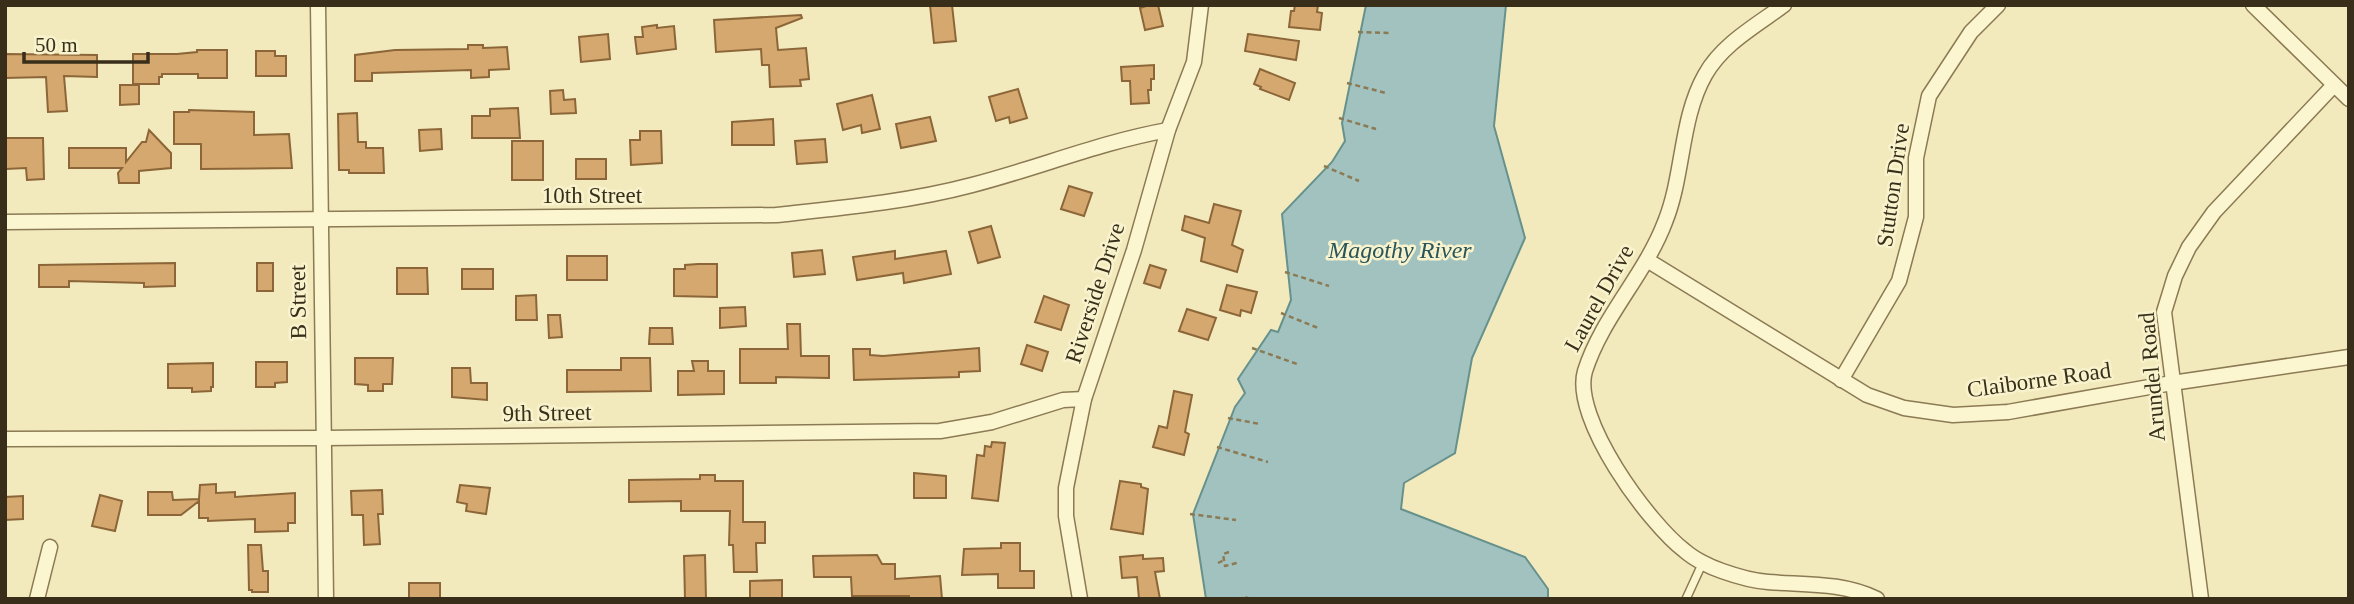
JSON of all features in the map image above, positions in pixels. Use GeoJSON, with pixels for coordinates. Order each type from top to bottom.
{"type":"FeatureCollection","features":[{"type":"Feature","properties":{"kind":"street","name":"B Street"},"geometry":{"type":"LineString","coordinates":[[317,5],[326,599]]}},
{"type":"Feature","properties":{"kind":"street","name":"Riverside Drive"},"geometry":{"type":"LineString","coordinates":[[1080,599],[1066,516],[1066,488],[1084,399],[1134,250],[1168,130],[1194,62],[1201,5]]}},
{"type":"Feature","properties":{"kind":"street","name":"Laurel Drive"},"geometry":{"type":"LineString","coordinates":[[1784,5],[1732,43],[1706,73],[1694,100],[1674,198],[1665,223],[1647,260],[1591,356],[1584,375],[1586,396],[1592,422],[1607,453],[1641,505],[1679,546],[1720,571],[1766,582],[1818,583],[1858,590],[1877,599]]}},
{"type":"Feature","properties":{"kind":"street","name":"Stutton Drive"},"geometry":{"type":"LineString","coordinates":[[1841,380],[1899,281],[1916,216],[1916,158],[1929,96],[1971,32],[1998,5]]}},
{"type":"Feature","properties":{"kind":"street"},"geometry":{"type":"LineString","coordinates":[[2253,5],[2349,99]]}},
{"type":"Feature","properties":{"kind":"street","name":"Arundel Road"},"geometry":{"type":"LineString","coordinates":[[2201,599],[2165,312],[2175,276],[2189,247],[2214,212],[2334,85]]}},
{"type":"Feature","properties":{"kind":"street","name":"10th Street"},"geometry":{"type":"LineString","coordinates":[[5,222],[776,215],[850,207],[971,186],[1132,136],[1168,130]]}},
{"type":"Feature","properties":{"kind":"street","name":"Claiborne Road"},"geometry":{"type":"LineString","coordinates":[[1647,260],[1867,395],[1904,408],[1952,415],[2008,412],[2172,383],[2349,357]]}},
{"type":"Feature","properties":{"kind":"street","name":"9th Street"},"geometry":{"type":"LineString","coordinates":[[5,439],[940,431],[992,422],[1063,400],[1084,399]]}},
{"type":"Feature","properties":{"kind":"street"},"geometry":{"type":"LineString","coordinates":[[37,599],[50,547]]}},
{"type":"Feature","properties":{"kind":"lane"},"geometry":{"type":"LineString","coordinates":[[1686,599],[1703,562]]}},
{"type":"Feature","properties":{"kind":"path"},"geometry":{"type":"LineString","coordinates":[[1358,32],[1390,33]]}},
{"type":"Feature","properties":{"kind":"path"},"geometry":{"type":"LineString","coordinates":[[1347,83],[1387,93]]}},
{"type":"Feature","properties":{"kind":"path"},"geometry":{"type":"LineString","coordinates":[[1339,118],[1376,129]]}},
{"type":"Feature","properties":{"kind":"path"},"geometry":{"type":"LineString","coordinates":[[1324,166],[1359,181]]}},
{"type":"Feature","properties":{"kind":"path"},"geometry":{"type":"LineString","coordinates":[[1285,272],[1329,286]]}},
{"type":"Feature","properties":{"kind":"path"},"geometry":{"type":"LineString","coordinates":[[1281,313],[1318,328]]}},
{"type":"Feature","properties":{"kind":"path"},"geometry":{"type":"LineString","coordinates":[[1252,348],[1297,364]]}},
{"type":"Feature","properties":{"kind":"path"},"geometry":{"type":"LineString","coordinates":[[1228,418],[1260,424]]}},
{"type":"Feature","properties":{"kind":"path"},"geometry":{"type":"LineString","coordinates":[[1217,447],[1268,462]]}},
{"type":"Feature","properties":{"kind":"path"},"geometry":{"type":"LineString","coordinates":[[1190,514],[1236,520]]}},
{"type":"Feature","properties":{"kind":"path"},"geometry":{"type":"LineString","coordinates":[[1229,552],[1223,554],[1225,566],[1237,563]]}},
{"type":"Feature","properties":{"kind":"path"},"geometry":{"type":"LineString","coordinates":[[1218,564],[1224,560]]}},
{"type":"Feature","properties":{"kind":"path"},"geometry":{"type":"LineString","coordinates":[[1243,599],[1251,596]]}},
{"type":"Feature","properties":{"kind":"water","name":"Magothy River"},"geometry":{"type":"Polygon","coordinates":[[[1366,5],[1506,5],[1494,126],[1525,238],[1472,358],[1455,453],[1404,483],[1401,509],[1525,557],[1548,589],[1548,599],[1206,599],[1193,514],[1235,407],[1245,393],[1238,379],[1271,330],[1278,332],[1291,300],[1282,214],[1332,162],[1345,141],[1342,123],[1366,5]]]}},
{"type":"Feature","properties":{"kind":"building"},"geometry":{"type":"Polygon","coordinates":[[[930,5],[952,5],[956,41],[934,43],[930,5]]]}},
{"type":"Feature","properties":{"kind":"building"},"geometry":{"type":"Polygon","coordinates":[[[1158,5],[1163,26],[1145,30],[1140,8],[1158,5]]]}},
{"type":"Feature","properties":{"kind":"building"},"geometry":{"type":"Polygon","coordinates":[[[1295,5],[1318,5],[1317,12],[1322,13],[1320,30],[1289,27],[1291,11],[1294,11],[1295,5]]]}},
{"type":"Feature","properties":{"kind":"building"},"geometry":{"type":"Polygon","coordinates":[[[801,15],[802,18],[776,28],[778,50],[806,48],[809,79],[800,80],[801,86],[770,87],[769,65],[762,65],[761,49],[716,52],[714,20],[801,15]]]}},
{"type":"Feature","properties":{"kind":"building"},"geometry":{"type":"Polygon","coordinates":[[[657,25],[657,28],[674,26],[676,49],[637,54],[635,37],[643,37],[642,27],[657,25]]]}},
{"type":"Feature","properties":{"kind":"building"},"geometry":{"type":"Polygon","coordinates":[[[608,34],[610,59],[581,62],[579,37],[608,34]]]}},
{"type":"Feature","properties":{"kind":"building"},"geometry":{"type":"Polygon","coordinates":[[[1248,34],[1299,41],[1296,60],[1245,51],[1248,34]]]}},
{"type":"Feature","properties":{"kind":"building"},"geometry":{"type":"Polygon","coordinates":[[[468,45],[483,45],[483,48],[507,47],[509,69],[489,70],[489,77],[471,78],[471,70],[372,73],[372,81],[355,81],[355,55],[395,50],[468,49],[468,45]]]}},
{"type":"Feature","properties":{"kind":"building"},"geometry":{"type":"Polygon","coordinates":[[[197,50],[227,50],[227,78],[198,78],[198,74],[162,74],[159,84],[133,84],[133,54],[177,54],[197,50]]]}},
{"type":"Feature","properties":{"kind":"building"},"geometry":{"type":"Polygon","coordinates":[[[256,51],[275,51],[275,56],[286,56],[286,76],[256,76],[256,51]]]}},
{"type":"Feature","properties":{"kind":"building"},"geometry":{"type":"Polygon","coordinates":[[[5,54],[97,55],[97,77],[64,76],[67,111],[48,112],[46,77],[5,78],[5,54]]]}},
{"type":"Feature","properties":{"kind":"building"},"geometry":{"type":"Polygon","coordinates":[[[1154,65],[1154,79],[1151,79],[1151,90],[1148,90],[1149,103],[1131,104],[1130,81],[1122,81],[1121,67],[1154,65]]]}},
{"type":"Feature","properties":{"kind":"building"},"geometry":{"type":"Polygon","coordinates":[[[1260,69],[1295,83],[1289,100],[1254,84],[1260,69]]]}},
{"type":"Feature","properties":{"kind":"building"},"geometry":{"type":"Polygon","coordinates":[[[120,85],[139,85],[139,104],[120,105],[120,85]]]}},
{"type":"Feature","properties":{"kind":"building"},"geometry":{"type":"Polygon","coordinates":[[[1018,89],[1027,118],[1010,123],[1009,117],[996,121],[989,97],[1018,89]]]}},
{"type":"Feature","properties":{"kind":"building"},"geometry":{"type":"Polygon","coordinates":[[[563,90],[564,100],[575,99],[576,113],[551,114],[550,91],[563,90]]]}},
{"type":"Feature","properties":{"kind":"building"},"geometry":{"type":"Polygon","coordinates":[[[872,95],[880,129],[862,133],[861,125],[843,130],[837,104],[872,95]]]}},
{"type":"Feature","properties":{"kind":"building"},"geometry":{"type":"Polygon","coordinates":[[[518,108],[520,138],[472,138],[472,116],[490,116],[490,109],[518,108]]]}},
{"type":"Feature","properties":{"kind":"building"},"geometry":{"type":"Polygon","coordinates":[[[174,112],[254,112],[254,135],[289,134],[292,168],[201,169],[201,144],[174,144],[174,112]]]}},
{"type":"Feature","properties":{"kind":"building"},"geometry":{"type":"Polygon","coordinates":[[[357,113],[358,142],[366,142],[366,148],[383,148],[384,173],[349,173],[349,170],[339,170],[338,114],[357,113]]]}},
{"type":"Feature","properties":{"kind":"building"},"geometry":{"type":"Polygon","coordinates":[[[930,117],[936,141],[901,148],[896,124],[930,117]]]}},
{"type":"Feature","properties":{"kind":"building"},"geometry":{"type":"Polygon","coordinates":[[[773,119],[774,145],[732,145],[732,122],[773,119]]]}},
{"type":"Feature","properties":{"kind":"building"},"geometry":{"type":"Polygon","coordinates":[[[441,129],[442,149],[420,151],[419,130],[441,129]]]}},
{"type":"Feature","properties":{"kind":"building"},"geometry":{"type":"Polygon","coordinates":[[[149,130],[171,153],[171,168],[139,171],[139,183],[119,183],[118,173],[122,168],[69,168],[69,148],[126,148],[126,162],[142,142],[146,142],[149,130]]]}},
{"type":"Feature","properties":{"kind":"building"},"geometry":{"type":"Polygon","coordinates":[[[640,131],[661,131],[662,163],[631,165],[630,140],[640,140],[640,131]]]}},
{"type":"Feature","properties":{"kind":"building"},"geometry":{"type":"Polygon","coordinates":[[[6,138],[43,138],[44,179],[27,180],[26,168],[6,169],[6,138]]]}},
{"type":"Feature","properties":{"kind":"building"},"geometry":{"type":"Polygon","coordinates":[[[825,139],[827,162],[797,164],[795,141],[825,139]]]}},
{"type":"Feature","properties":{"kind":"building"},"geometry":{"type":"Polygon","coordinates":[[[512,141],[543,141],[543,180],[512,180],[512,141]]]}},
{"type":"Feature","properties":{"kind":"building"},"geometry":{"type":"Polygon","coordinates":[[[576,159],[606,159],[606,179],[576,179],[576,159]]]}},
{"type":"Feature","properties":{"kind":"building"},"geometry":{"type":"Polygon","coordinates":[[[1069,186],[1092,193],[1084,216],[1061,209],[1069,186]]]}},
{"type":"Feature","properties":{"kind":"building"},"geometry":{"type":"Polygon","coordinates":[[[1214,204],[1241,211],[1232,245],[1243,250],[1237,272],[1201,261],[1205,238],[1182,230],[1185,216],[1209,223],[1214,204]]]}},
{"type":"Feature","properties":{"kind":"building"},"geometry":{"type":"Polygon","coordinates":[[[991,226],[1000,257],[978,263],[969,232],[991,226]]]}},
{"type":"Feature","properties":{"kind":"building"},"geometry":{"type":"Polygon","coordinates":[[[822,250],[825,274],[794,277],[792,253],[822,250]]]}},
{"type":"Feature","properties":{"kind":"building"},"geometry":{"type":"Polygon","coordinates":[[[895,251],[895,259],[946,251],[951,274],[904,283],[903,273],[857,280],[853,257],[895,251]]]}},
{"type":"Feature","properties":{"kind":"building"},"geometry":{"type":"Polygon","coordinates":[[[567,256],[607,256],[607,280],[567,280],[567,256]]]}},
{"type":"Feature","properties":{"kind":"building"},"geometry":{"type":"Polygon","coordinates":[[[175,263],[175,286],[144,287],[144,283],[69,281],[69,287],[39,287],[39,265],[175,263]]]}},
{"type":"Feature","properties":{"kind":"building"},"geometry":{"type":"Polygon","coordinates":[[[257,263],[273,263],[273,291],[257,291],[257,263]]]}},
{"type":"Feature","properties":{"kind":"building"},"geometry":{"type":"Polygon","coordinates":[[[717,264],[717,297],[674,296],[674,269],[685,269],[685,265],[717,264]]]}},
{"type":"Feature","properties":{"kind":"building"},"geometry":{"type":"Polygon","coordinates":[[[1150,265],[1166,270],[1160,288],[1144,283],[1150,265]]]}},
{"type":"Feature","properties":{"kind":"building"},"geometry":{"type":"Polygon","coordinates":[[[397,268],[427,268],[428,294],[397,294],[397,268]]]}},
{"type":"Feature","properties":{"kind":"building"},"geometry":{"type":"Polygon","coordinates":[[[462,269],[493,269],[493,289],[462,289],[462,269]]]}},
{"type":"Feature","properties":{"kind":"building"},"geometry":{"type":"Polygon","coordinates":[[[1227,285],[1257,292],[1251,313],[1241,310],[1240,316],[1220,310],[1227,285]]]}},
{"type":"Feature","properties":{"kind":"building"},"geometry":{"type":"Polygon","coordinates":[[[536,295],[537,320],[516,320],[516,296],[536,295]]]}},
{"type":"Feature","properties":{"kind":"building"},"geometry":{"type":"Polygon","coordinates":[[[1044,296],[1069,305],[1061,330],[1035,322],[1044,296]]]}},
{"type":"Feature","properties":{"kind":"building"},"geometry":{"type":"Polygon","coordinates":[[[745,307],[746,326],[720,328],[720,308],[745,307]]]}},
{"type":"Feature","properties":{"kind":"building"},"geometry":{"type":"Polygon","coordinates":[[[1187,309],[1216,318],[1208,340],[1179,331],[1187,309]]]}},
{"type":"Feature","properties":{"kind":"building"},"geometry":{"type":"Polygon","coordinates":[[[548,315],[560,315],[562,337],[549,338],[548,315]]]}},
{"type":"Feature","properties":{"kind":"building"},"geometry":{"type":"Polygon","coordinates":[[[787,324],[800,324],[801,356],[829,356],[829,378],[776,377],[776,383],[740,383],[740,349],[788,349],[787,324]]]}},
{"type":"Feature","properties":{"kind":"building"},"geometry":{"type":"Polygon","coordinates":[[[650,328],[672,328],[673,344],[649,344],[650,328]]]}},
{"type":"Feature","properties":{"kind":"building"},"geometry":{"type":"Polygon","coordinates":[[[1027,345],[1048,352],[1042,371],[1021,364],[1027,345]]]}},
{"type":"Feature","properties":{"kind":"building"},"geometry":{"type":"Polygon","coordinates":[[[979,348],[980,371],[959,372],[959,377],[854,380],[853,349],[870,349],[870,355],[883,356],[979,348]]]}},
{"type":"Feature","properties":{"kind":"building"},"geometry":{"type":"Polygon","coordinates":[[[355,358],[393,358],[392,384],[383,384],[383,391],[368,391],[368,385],[355,384],[355,358]]]}},
{"type":"Feature","properties":{"kind":"building"},"geometry":{"type":"Polygon","coordinates":[[[621,358],[650,358],[651,391],[567,392],[567,370],[621,370],[621,358]]]}},
{"type":"Feature","properties":{"kind":"building"},"geometry":{"type":"Polygon","coordinates":[[[692,361],[708,361],[708,371],[724,371],[724,394],[678,395],[678,371],[694,371],[692,361]]]}},
{"type":"Feature","properties":{"kind":"building"},"geometry":{"type":"Polygon","coordinates":[[[256,362],[287,362],[287,382],[275,383],[275,387],[256,387],[256,362]]]}},
{"type":"Feature","properties":{"kind":"building"},"geometry":{"type":"Polygon","coordinates":[[[213,363],[211,391],[192,392],[192,388],[168,388],[168,364],[213,363]]]}},
{"type":"Feature","properties":{"kind":"building"},"geometry":{"type":"Polygon","coordinates":[[[452,368],[470,368],[471,383],[487,383],[487,400],[452,397],[452,368]]]}},
{"type":"Feature","properties":{"kind":"building"},"geometry":{"type":"Polygon","coordinates":[[[1174,391],[1192,395],[1185,432],[1189,434],[1184,455],[1153,447],[1159,426],[1167,428],[1174,391]]]}},
{"type":"Feature","properties":{"kind":"building"},"geometry":{"type":"Polygon","coordinates":[[[992,442],[1005,443],[998,501],[972,498],[977,455],[984,456],[985,446],[991,447],[992,442]]]}},
{"type":"Feature","properties":{"kind":"building"},"geometry":{"type":"Polygon","coordinates":[[[914,473],[946,476],[946,498],[914,498],[914,473]]]}},
{"type":"Feature","properties":{"kind":"building"},"geometry":{"type":"Polygon","coordinates":[[[700,475],[715,475],[715,481],[743,481],[743,522],[765,522],[765,543],[756,543],[757,572],[734,572],[733,545],[729,545],[730,511],[681,511],[681,501],[629,502],[629,480],[700,479],[700,475]]]}},
{"type":"Feature","properties":{"kind":"building"},"geometry":{"type":"Polygon","coordinates":[[[1120,481],[1141,484],[1141,487],[1148,489],[1143,534],[1111,529],[1120,481]]]}},
{"type":"Feature","properties":{"kind":"building"},"geometry":{"type":"Polygon","coordinates":[[[216,484],[216,493],[235,492],[235,497],[295,493],[295,523],[288,523],[288,531],[255,532],[255,519],[208,521],[208,518],[199,518],[199,501],[181,515],[148,515],[148,492],[172,492],[173,500],[199,499],[200,485],[216,484]]]}},
{"type":"Feature","properties":{"kind":"building"},"geometry":{"type":"Polygon","coordinates":[[[460,485],[490,488],[486,514],[466,511],[467,504],[457,502],[460,485]]]}},
{"type":"Feature","properties":{"kind":"building"},"geometry":{"type":"Polygon","coordinates":[[[382,490],[383,514],[378,514],[380,544],[364,545],[363,515],[352,515],[351,491],[382,490]]]}},
{"type":"Feature","properties":{"kind":"building"},"geometry":{"type":"Polygon","coordinates":[[[100,495],[122,501],[115,531],[92,526],[100,495]]]}},
{"type":"Feature","properties":{"kind":"building"},"geometry":{"type":"Polygon","coordinates":[[[23,496],[23,519],[5,520],[5,497],[23,496]]]}},
{"type":"Feature","properties":{"kind":"building"},"geometry":{"type":"Polygon","coordinates":[[[1001,543],[1020,543],[1020,571],[1034,571],[1034,588],[998,588],[998,574],[962,575],[964,549],[1001,548],[1001,543]]]}},
{"type":"Feature","properties":{"kind":"building"},"geometry":{"type":"Polygon","coordinates":[[[248,545],[261,545],[263,571],[268,571],[268,592],[249,590],[248,545]]]}},
{"type":"Feature","properties":{"kind":"building"},"geometry":{"type":"Polygon","coordinates":[[[705,555],[706,599],[685,599],[684,556],[705,555]]]}},
{"type":"Feature","properties":{"kind":"building"},"geometry":{"type":"Polygon","coordinates":[[[877,555],[882,564],[895,564],[895,579],[940,576],[942,599],[852,596],[851,577],[814,577],[813,556],[877,555]]]}},
{"type":"Feature","properties":{"kind":"building"},"geometry":{"type":"Polygon","coordinates":[[[1143,555],[1143,559],[1163,558],[1164,571],[1155,572],[1160,599],[1139,599],[1137,577],[1122,578],[1120,557],[1143,555]]]}},
{"type":"Feature","properties":{"kind":"building"},"geometry":{"type":"Polygon","coordinates":[[[782,580],[782,599],[750,599],[750,581],[782,580]]]}},
{"type":"Feature","properties":{"kind":"building"},"geometry":{"type":"Polygon","coordinates":[[[409,583],[440,583],[440,599],[409,599],[409,583]]]}}]}
